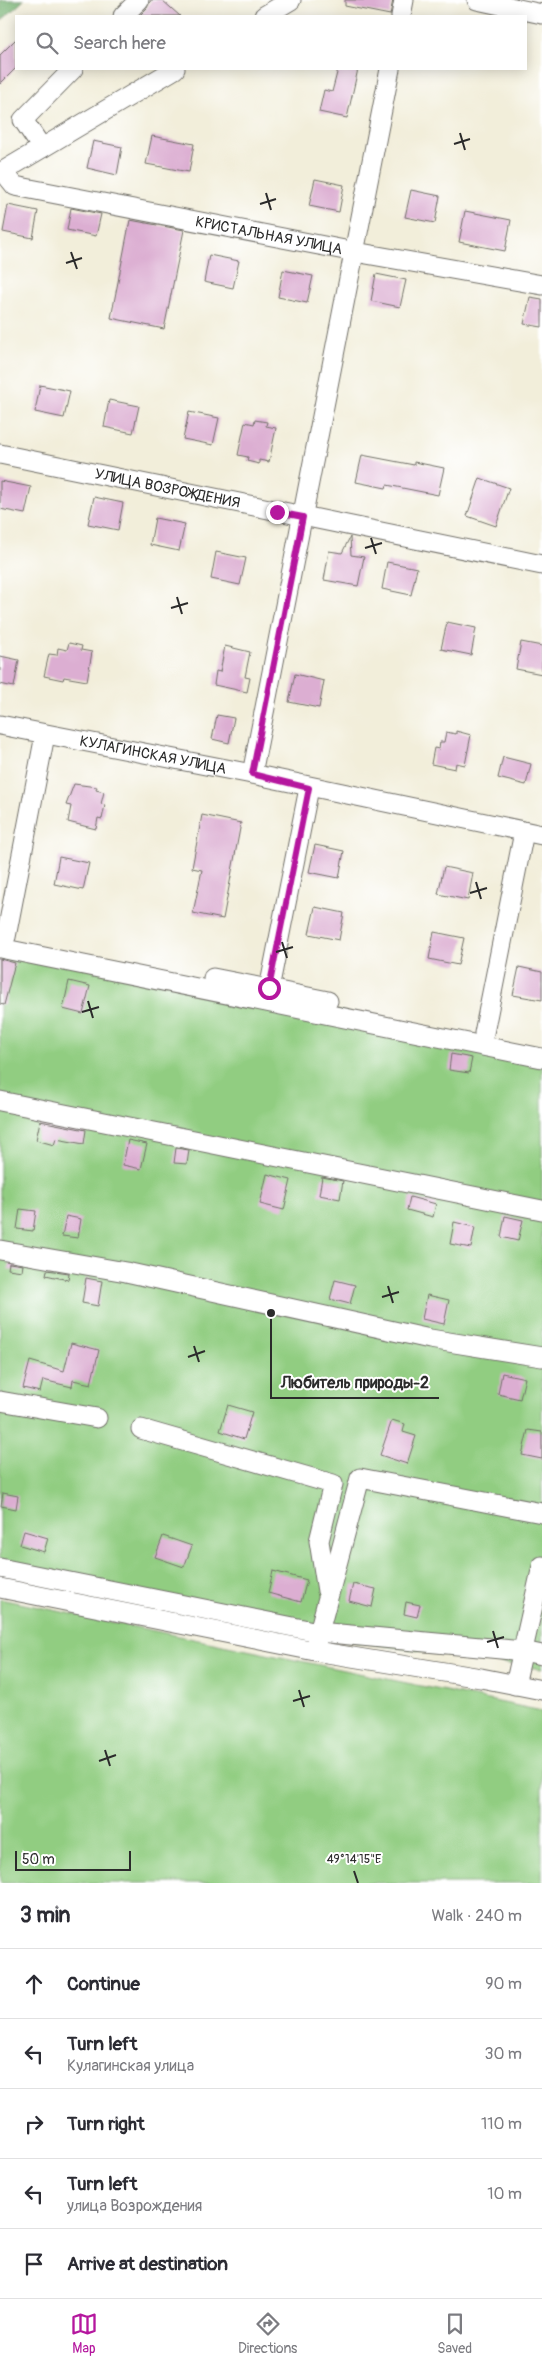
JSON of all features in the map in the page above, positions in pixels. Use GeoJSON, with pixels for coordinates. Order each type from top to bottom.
{"type":"FeatureCollection","features":[{"type":"Feature","properties":{"kind":"street"},"geometry":{"type":"LineString","coordinates":[[124,15],[139,0]]}},
{"type":"Feature","properties":{"kind":"street"},"geometry":{"type":"LineString","coordinates":[[266,15],[291,0]]}},
{"type":"Feature","properties":{"kind":"street"},"geometry":{"type":"LineString","coordinates":[[401,15],[404,0]]}},
{"type":"Feature","properties":{"kind":"street"},"geometry":{"type":"LineString","coordinates":[[477,0],[542,14]]}},
{"type":"Feature","properties":{"kind":"street"},"geometry":{"type":"LineString","coordinates":[[42,148],[23,120],[72,70]]}},
{"type":"Feature","properties":{"kind":"street"},"geometry":{"type":"LineString","coordinates":[[2,172],[174,70]]}},
{"type":"Feature","properties":{"kind":"street"},"geometry":{"type":"LineString","coordinates":[[252,774],[390,70]]}},
{"type":"Feature","properties":{"kind":"street","name":"КРИСТАЛЬНАЯ УЛИЦА"},"geometry":{"type":"LineString","coordinates":[[2,172],[15,186],[542,286]]}},
{"type":"Feature","properties":{"kind":"street","name":"УЛИЦА ВОЗРОЖДЕНИЯ"},"geometry":{"type":"LineString","coordinates":[[0,454],[542,565]]}},
{"type":"Feature","properties":{"kind":"street","name":"КУЛАГИНСКАЯ УЛИЦА"},"geometry":{"type":"LineString","coordinates":[[0,725],[252,774],[309,788],[533,834]]}},
{"type":"Feature","properties":{"kind":"street"},"geometry":{"type":"LineString","coordinates":[[2,940],[45,734]]}},
{"type":"Feature","properties":{"kind":"street"},"geometry":{"type":"LineString","coordinates":[[269,988],[309,788]]}},
{"type":"Feature","properties":{"kind":"street"},"geometry":{"type":"LineString","coordinates":[[484,1033],[533,834]]}},
{"type":"Feature","properties":{"kind":"street"},"geometry":{"type":"LineString","coordinates":[[2,940],[269,988],[542,1045]]}},
{"type":"Feature","properties":{"kind":"street"},"geometry":{"type":"LineString","coordinates":[[2,940],[542,1058]]}},
{"type":"Feature","properties":{"kind":"street"},"geometry":{"type":"LineString","coordinates":[[0,1101],[542,1210]]}},
{"type":"Feature","properties":{"kind":"street"},"geometry":{"type":"LineString","coordinates":[[0,1250],[126,1272],[430,1339],[542,1357]]}},
{"type":"Feature","properties":{"kind":"street"},"geometry":{"type":"LineString","coordinates":[[0,1401],[97,1418]]}},
{"type":"Feature","properties":{"kind":"street"},"geometry":{"type":"LineString","coordinates":[[141,1429],[333,1484],[319,1541],[328,1597]]}},
{"type":"Feature","properties":{"kind":"street"},"geometry":{"type":"LineString","coordinates":[[314,1651],[360,1478],[542,1513]]}},
{"type":"Feature","properties":{"kind":"street"},"geometry":{"type":"LineString","coordinates":[[516,1685],[542,1566]]}},
{"type":"Feature","properties":{"kind":"street"},"geometry":{"type":"LineString","coordinates":[[0,1568],[318,1632],[523,1651],[542,1655]]}},
{"type":"Feature","properties":{"kind":"street"},"geometry":{"type":"LineString","coordinates":[[0,1588],[314,1651],[542,1690]]}},
{"type":"Feature","properties":{"kind":"green space"},"geometry":{"type":"Polygon","coordinates":[[[0,0],[24,0],[0,22],[0,0]]]}},
{"type":"Feature","properties":{"kind":"green space"},"geometry":{"type":"Polygon","coordinates":[[[0,941],[542,1053],[542,1669],[317,1636],[0,1573],[0,941]]]}},
{"type":"Feature","properties":{"kind":"green space"},"geometry":{"type":"Polygon","coordinates":[[[0,1599],[542,1711],[542,1883],[0,1883],[0,1599]]]}},
{"type":"Feature","properties":{"kind":"building"},"geometry":{"type":"Polygon","coordinates":[[[151,0],[162,0],[179,15],[140,15],[147,8],[151,0]]]}},
{"type":"Feature","properties":{"kind":"building"},"geometry":{"type":"Polygon","coordinates":[[[345,0],[393,0],[390,15],[345,6],[345,0]]]}},
{"type":"Feature","properties":{"kind":"building"},"geometry":{"type":"Polygon","coordinates":[[[15,40],[15,69],[0,84],[0,55],[15,40]]]}},
{"type":"Feature","properties":{"kind":"building"},"geometry":{"type":"Polygon","coordinates":[[[338,70],[358,70],[347,118],[319,112],[324,90],[332,92],[338,70]]]}},
{"type":"Feature","properties":{"kind":"building"},"geometry":{"type":"Polygon","coordinates":[[[152,136],[194,144],[189,172],[146,164],[152,136]]]}},
{"type":"Feature","properties":{"kind":"building"},"geometry":{"type":"Polygon","coordinates":[[[93,141],[122,147],[117,175],[87,168],[93,141]]]}},
{"type":"Feature","properties":{"kind":"building"},"geometry":{"type":"Polygon","coordinates":[[[315,179],[344,185],[339,212],[309,206],[315,179]]]}},
{"type":"Feature","properties":{"kind":"building"},"geometry":{"type":"Polygon","coordinates":[[[411,190],[440,196],[435,223],[405,217],[411,190]]]}},
{"type":"Feature","properties":{"kind":"building"},"geometry":{"type":"Polygon","coordinates":[[[8,205],[38,211],[33,238],[3,232],[8,205]]]}},
{"type":"Feature","properties":{"kind":"building"},"geometry":{"type":"Polygon","coordinates":[[[71,208],[101,214],[96,236],[67,230],[71,208]]]}},
{"type":"Feature","properties":{"kind":"building"},"geometry":{"type":"Polygon","coordinates":[[[465,211],[511,220],[505,251],[459,242],[465,211]]]}},
{"type":"Feature","properties":{"kind":"building"},"geometry":{"type":"Polygon","coordinates":[[[130,220],[184,230],[164,329],[111,318],[130,220]]]}},
{"type":"Feature","properties":{"kind":"building"},"geometry":{"type":"Polygon","coordinates":[[[209,255],[239,261],[233,288],[204,282],[209,255]]]}},
{"type":"Feature","properties":{"kind":"building"},"geometry":{"type":"Polygon","coordinates":[[[283,270],[313,276],[307,303],[278,297],[283,270]]]}},
{"type":"Feature","properties":{"kind":"building"},"geometry":{"type":"Polygon","coordinates":[[[376,274],[406,280],[400,307],[371,301],[376,274]]]}},
{"type":"Feature","properties":{"kind":"building"},"geometry":{"type":"Polygon","coordinates":[[[530,297],[542,299],[542,327],[524,324],[530,297]]]}},
{"type":"Feature","properties":{"kind":"building"},"geometry":{"type":"Polygon","coordinates":[[[40,385],[70,391],[64,418],[35,412],[40,385]]]}},
{"type":"Feature","properties":{"kind":"building"},"geometry":{"type":"Polygon","coordinates":[[[109,400],[139,406],[133,433],[104,427],[109,400]]]}},
{"type":"Feature","properties":{"kind":"building"},"geometry":{"type":"Polygon","coordinates":[[[189,412],[219,418],[213,445],[183,439],[189,412]]]}},
{"type":"Feature","properties":{"kind":"building"},"geometry":{"type":"Polygon","coordinates":[[[255,420],[267,422],[266,426],[276,428],[269,462],[259,460],[259,464],[247,461],[248,457],[238,455],[245,422],[254,424],[255,420]]]}},
{"type":"Feature","properties":{"kind":"building"},"geometry":{"type":"Polygon","coordinates":[[[362,455],[414,465],[414,462],[444,468],[438,495],[387,485],[386,488],[356,482],[362,455]]]}},
{"type":"Feature","properties":{"kind":"building"},"geometry":{"type":"Polygon","coordinates":[[[480,478],[509,488],[496,526],[467,516],[480,478]]]}},
{"type":"Feature","properties":{"kind":"building"},"geometry":{"type":"Polygon","coordinates":[[[0,481],[31,487],[25,514],[0,509],[0,481]]]}},
{"type":"Feature","properties":{"kind":"building"},"geometry":{"type":"Polygon","coordinates":[[[94,497],[123,503],[118,530],[88,524],[94,497]]]}},
{"type":"Feature","properties":{"kind":"building"},"geometry":{"type":"Polygon","coordinates":[[[155,518],[185,524],[179,551],[150,545],[155,518]]]}},
{"type":"Feature","properties":{"kind":"building"},"geometry":{"type":"Polygon","coordinates":[[[350,537],[351,555],[364,557],[358,586],[324,580],[329,551],[342,553],[350,537]]]}},
{"type":"Feature","properties":{"kind":"building"},"geometry":{"type":"Polygon","coordinates":[[[216,552],[246,558],[240,585],[211,579],[216,552]]]}},
{"type":"Feature","properties":{"kind":"building"},"geometry":{"type":"Polygon","coordinates":[[[387,562],[417,568],[411,595],[382,589],[387,562]]]}},
{"type":"Feature","properties":{"kind":"building"},"geometry":{"type":"Polygon","coordinates":[[[447,622],[476,628],[471,655],[441,649],[447,622]]]}},
{"type":"Feature","properties":{"kind":"building"},"geometry":{"type":"Polygon","coordinates":[[[521,642],[542,646],[542,674],[516,669],[521,642]]]}},
{"type":"Feature","properties":{"kind":"building"},"geometry":{"type":"Polygon","coordinates":[[[69,643],[82,646],[81,650],[92,652],[87,681],[64,677],[63,680],[44,676],[49,654],[57,655],[58,648],[67,650],[69,643]]]}},
{"type":"Feature","properties":{"kind":"building"},"geometry":{"type":"Polygon","coordinates":[[[225,646],[250,652],[245,677],[250,678],[247,692],[214,685],[216,671],[220,672],[225,646]]]}},
{"type":"Feature","properties":{"kind":"building"},"geometry":{"type":"Polygon","coordinates":[[[0,656],[19,660],[14,687],[0,684],[0,656]]]}},
{"type":"Feature","properties":{"kind":"building"},"geometry":{"type":"Polygon","coordinates":[[[295,674],[324,681],[319,708],[289,702],[295,674]]]}},
{"type":"Feature","properties":{"kind":"building"},"geometry":{"type":"Polygon","coordinates":[[[217,715],[234,718],[229,743],[212,739],[217,715]]]}},
{"type":"Feature","properties":{"kind":"building"},"geometry":{"type":"Polygon","coordinates":[[[456,731],[471,735],[465,765],[456,763],[455,769],[431,764],[434,748],[439,749],[440,742],[444,742],[446,732],[456,734],[456,731]]]}},
{"type":"Feature","properties":{"kind":"building"},"geometry":{"type":"Polygon","coordinates":[[[503,757],[531,764],[526,785],[498,778],[503,757]]]}},
{"type":"Feature","properties":{"kind":"building"},"geometry":{"type":"Polygon","coordinates":[[[74,784],[97,787],[96,790],[104,792],[101,804],[105,805],[102,819],[98,818],[96,829],[68,822],[71,806],[66,805],[74,784]]]}},
{"type":"Feature","properties":{"kind":"building"},"geometry":{"type":"Polygon","coordinates":[[[202,815],[241,823],[223,919],[193,913],[202,870],[192,868],[202,815]]]}},
{"type":"Feature","properties":{"kind":"building"},"geometry":{"type":"Polygon","coordinates":[[[315,845],[344,851],[339,878],[309,872],[315,845]]]}},
{"type":"Feature","properties":{"kind":"building"},"geometry":{"type":"Polygon","coordinates":[[[59,857],[89,863],[83,890],[54,884],[59,857]]]}},
{"type":"Feature","properties":{"kind":"building"},"geometry":{"type":"Polygon","coordinates":[[[444,867],[473,873],[468,900],[438,894],[444,867]]]}},
{"type":"Feature","properties":{"kind":"building"},"geometry":{"type":"Polygon","coordinates":[[[315,907],[344,913],[339,940],[309,934],[315,907]]]}},
{"type":"Feature","properties":{"kind":"building"},"geometry":{"type":"Polygon","coordinates":[[[434,932],[464,938],[458,965],[429,959],[434,932]]]}},
{"type":"Feature","properties":{"kind":"building"},"geometry":{"type":"Polygon","coordinates":[[[0,959],[15,963],[4,1005],[0,1004],[0,959]]]}},
{"type":"Feature","properties":{"kind":"building"},"geometry":{"type":"Polygon","coordinates":[[[519,967],[542,972],[542,1000],[513,995],[519,967]]]}},
{"type":"Feature","properties":{"kind":"building"},"geometry":{"type":"Polygon","coordinates":[[[69,981],[90,986],[83,1014],[63,1009],[69,981]]]}},
{"type":"Feature","properties":{"kind":"building"},"geometry":{"type":"Polygon","coordinates":[[[451,1054],[472,1058],[469,1073],[449,1070],[451,1054]]]}},
{"type":"Feature","properties":{"kind":"building"},"geometry":{"type":"Polygon","coordinates":[[[40,1121],[86,1130],[84,1144],[56,1139],[54,1145],[36,1140],[40,1121]]]}},
{"type":"Feature","properties":{"kind":"building"},"geometry":{"type":"Polygon","coordinates":[[[128,1140],[147,1144],[141,1169],[123,1165],[128,1140]]]}},
{"type":"Feature","properties":{"kind":"building"},"geometry":{"type":"Polygon","coordinates":[[[176,1148],[189,1150],[187,1164],[174,1163],[176,1148]]]}},
{"type":"Feature","properties":{"kind":"building"},"geometry":{"type":"Polygon","coordinates":[[[267,1174],[291,1180],[284,1210],[260,1204],[267,1174]]]}},
{"type":"Feature","properties":{"kind":"building"},"geometry":{"type":"Polygon","coordinates":[[[322,1177],[343,1181],[340,1199],[319,1195],[322,1177]]]}},
{"type":"Feature","properties":{"kind":"building"},"geometry":{"type":"Polygon","coordinates":[[[410,1197],[436,1204],[433,1217],[407,1210],[410,1197]]]}},
{"type":"Feature","properties":{"kind":"building"},"geometry":{"type":"Polygon","coordinates":[[[20,1209],[36,1211],[33,1231],[17,1229],[20,1209]]]}},
{"type":"Feature","properties":{"kind":"building"},"geometry":{"type":"Polygon","coordinates":[[[66,1216],[81,1219],[78,1238],[62,1236],[66,1216]]]}},
{"type":"Feature","properties":{"kind":"building"},"geometry":{"type":"Polygon","coordinates":[[[505,1216],[523,1220],[518,1241],[501,1237],[505,1216]]]}},
{"type":"Feature","properties":{"kind":"building"},"geometry":{"type":"Polygon","coordinates":[[[454,1222],[475,1227],[471,1248],[450,1244],[454,1222]]]}},
{"type":"Feature","properties":{"kind":"building"},"geometry":{"type":"Polygon","coordinates":[[[9,1263],[23,1265],[22,1271],[8,1269],[9,1263]]]}},
{"type":"Feature","properties":{"kind":"building"},"geometry":{"type":"Polygon","coordinates":[[[47,1270],[69,1273],[68,1280],[46,1275],[47,1270]]]}},
{"type":"Feature","properties":{"kind":"building"},"geometry":{"type":"Polygon","coordinates":[[[86,1278],[102,1281],[98,1306],[82,1303],[86,1278]]]}},
{"type":"Feature","properties":{"kind":"building"},"geometry":{"type":"Polygon","coordinates":[[[335,1280],[355,1285],[350,1304],[330,1299],[335,1280]]]}},
{"type":"Feature","properties":{"kind":"building"},"geometry":{"type":"Polygon","coordinates":[[[427,1295],[449,1300],[444,1324],[422,1319],[427,1295]]]}},
{"type":"Feature","properties":{"kind":"building"},"geometry":{"type":"Polygon","coordinates":[[[71,1343],[99,1350],[91,1384],[73,1380],[72,1387],[43,1380],[40,1392],[23,1388],[30,1361],[64,1371],[71,1343]]]}},
{"type":"Feature","properties":{"kind":"building"},"geometry":{"type":"Polygon","coordinates":[[[502,1373],[525,1378],[520,1399],[498,1394],[502,1373]]]}},
{"type":"Feature","properties":{"kind":"building"},"geometry":{"type":"Polygon","coordinates":[[[228,1405],[252,1412],[244,1439],[220,1431],[228,1405]]]}},
{"type":"Feature","properties":{"kind":"building"},"geometry":{"type":"Polygon","coordinates":[[[392,1420],[405,1424],[403,1432],[416,1436],[407,1464],[380,1455],[392,1420]]]}},
{"type":"Feature","properties":{"kind":"building"},"geometry":{"type":"Polygon","coordinates":[[[528,1430],[542,1432],[542,1459],[522,1455],[528,1430]]]}},
{"type":"Feature","properties":{"kind":"building"},"geometry":{"type":"Polygon","coordinates":[[[3,1493],[18,1496],[16,1509],[1,1506],[3,1493]]]}},
{"type":"Feature","properties":{"kind":"building"},"geometry":{"type":"Polygon","coordinates":[[[24,1531],[48,1538],[44,1552],[20,1545],[24,1531]]]}},
{"type":"Feature","properties":{"kind":"building"},"geometry":{"type":"Polygon","coordinates":[[[163,1536],[192,1546],[184,1567],[155,1557],[163,1536]]]}},
{"type":"Feature","properties":{"kind":"building"},"geometry":{"type":"Polygon","coordinates":[[[273,1571],[307,1580],[301,1602],[268,1593],[273,1571]]]}},
{"type":"Feature","properties":{"kind":"building"},"geometry":{"type":"Polygon","coordinates":[[[353,1584],[376,1589],[372,1607],[349,1601],[353,1584]]]}},
{"type":"Feature","properties":{"kind":"building"},"geometry":{"type":"Polygon","coordinates":[[[406,1602],[420,1605],[417,1617],[404,1614],[406,1602]]]}},
{"type":"Feature","properties":{"kind":"place","name":"Любитель природы-2"},"geometry":{"type":"Point","coordinates":[271,1313]}},
{"type":"Feature","properties":{"kind":"route"},"geometry":{"type":"LineString","coordinates":[[269,988],[309,788],[252,774],[303,517],[277,512]]}}]}
